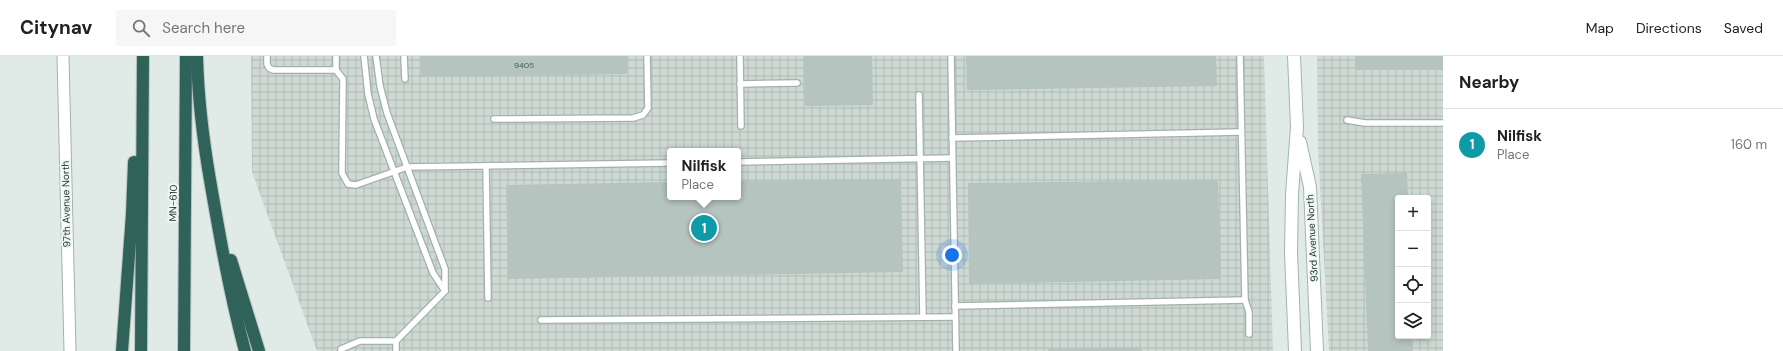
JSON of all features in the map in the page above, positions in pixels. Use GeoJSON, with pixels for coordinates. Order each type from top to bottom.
{"type":"FeatureCollection","features":[{"type":"Feature","properties":{"kind":"highway"},"geometry":{"type":"LineString","coordinates":[[141,351],[143,56]]}},
{"type":"Feature","properties":{"kind":"highway","name":"MN-610"},"geometry":{"type":"LineString","coordinates":[[184,351],[186,56]]}},
{"type":"Feature","properties":{"kind":"highway"},"geometry":{"type":"LineString","coordinates":[[197,56],[202,126],[210,180],[224,260],[245,351]]}},
{"type":"Feature","properties":{"kind":"highway"},"geometry":{"type":"LineString","coordinates":[[122,351],[132,214],[135,148],[143,81]]}},
{"type":"Feature","properties":{"kind":"highway"},"geometry":{"type":"LineString","coordinates":[[210,180],[239,290],[259,351]]}},
{"type":"Feature","properties":{"kind":"street","name":"97th Avenue North"},"geometry":{"type":"LineString","coordinates":[[63,56],[70,351]]}},
{"type":"Feature","properties":{"kind":"street","name":"93rd Avenue North"},"geometry":{"type":"LineString","coordinates":[[1294,56],[1297,127],[1292,194],[1291,252],[1295,351]]}},
{"type":"Feature","properties":{"kind":"street","name":"93rd Avenue North"},"geometry":{"type":"LineString","coordinates":[[1297,127],[1310,187],[1317,351]]}},
{"type":"Feature","properties":{"kind":"lane"},"geometry":{"type":"LineString","coordinates":[[267,56],[267,64],[269,68],[273,70],[336,70]]}},
{"type":"Feature","properties":{"kind":"lane"},"geometry":{"type":"LineString","coordinates":[[336,56],[336,70],[343,79],[342,173],[348,184],[356,185],[407,167],[667,163]]}},
{"type":"Feature","properties":{"kind":"lane"},"geometry":{"type":"LineString","coordinates":[[364,56],[367,87],[374,119],[433,273],[445,292]]}},
{"type":"Feature","properties":{"kind":"lane"},"geometry":{"type":"LineString","coordinates":[[376,56],[380,86],[387,113],[445,269],[445,292],[396,342],[396,351]]}},
{"type":"Feature","properties":{"kind":"lane"},"geometry":{"type":"LineString","coordinates":[[404,56],[405,79]]}},
{"type":"Feature","properties":{"kind":"lane"},"geometry":{"type":"LineString","coordinates":[[494,119],[633,118],[643,115],[648,108],[647,56]]}},
{"type":"Feature","properties":{"kind":"lane"},"geometry":{"type":"LineString","coordinates":[[740,56],[741,126]]}},
{"type":"Feature","properties":{"kind":"lane"},"geometry":{"type":"LineString","coordinates":[[951,56],[956,351]]}},
{"type":"Feature","properties":{"kind":"lane"},"geometry":{"type":"LineString","coordinates":[[1240,56],[1240,132],[1245,300],[1249,312],[1249,334]]}},
{"type":"Feature","properties":{"kind":"lane"},"geometry":{"type":"LineString","coordinates":[[740,84],[797,83]]}},
{"type":"Feature","properties":{"kind":"lane"},"geometry":{"type":"LineString","coordinates":[[919,95],[923,317]]}},
{"type":"Feature","properties":{"kind":"lane"},"geometry":{"type":"LineString","coordinates":[[1347,120],[1365,123],[1443,123]]}},
{"type":"Feature","properties":{"kind":"lane"},"geometry":{"type":"LineString","coordinates":[[952,138],[1240,132]]}},
{"type":"Feature","properties":{"kind":"lane"},"geometry":{"type":"LineString","coordinates":[[741,162],[952,158]]}},
{"type":"Feature","properties":{"kind":"lane"},"geometry":{"type":"LineString","coordinates":[[486,166],[488,298]]}},
{"type":"Feature","properties":{"kind":"lane"},"geometry":{"type":"LineString","coordinates":[[955,306],[1245,300]]}},
{"type":"Feature","properties":{"kind":"lane"},"geometry":{"type":"LineString","coordinates":[[542,320],[955,317]]}},
{"type":"Feature","properties":{"kind":"lane"},"geometry":{"type":"LineString","coordinates":[[341,351],[341,349],[360,342],[396,342]]}},
{"type":"Feature","properties":{"kind":"shaded area"},"geometry":{"type":"Polygon","coordinates":[[[251,56],[1264,56],[1273,351],[317,351],[252,172],[251,56]]]}},
{"type":"Feature","properties":{"kind":"shaded area"},"geometry":{"type":"Polygon","coordinates":[[[1317,56],[1443,56],[1443,351],[1329,351],[1318,149],[1317,56]]]}},
{"type":"Feature","properties":{"kind":"building"},"geometry":{"type":"Polygon","coordinates":[[[421,56],[627,56],[627,74],[421,77],[421,56]]]}},
{"type":"Feature","properties":{"kind":"building"},"geometry":{"type":"Polygon","coordinates":[[[804,56],[872,56],[873,105],[805,106],[804,56]]]}},
{"type":"Feature","properties":{"kind":"building"},"geometry":{"type":"Polygon","coordinates":[[[966,56],[1216,56],[1217,86],[967,90],[966,56]]]}},
{"type":"Feature","properties":{"kind":"building"},"geometry":{"type":"Polygon","coordinates":[[[1355,56],[1443,56],[1443,70],[1355,70],[1355,56]]]}},
{"type":"Feature","properties":{"kind":"building"},"geometry":{"type":"Polygon","coordinates":[[[1407,173],[1408,195],[1395,195],[1395,339],[1413,339],[1413,351],[1368,351],[1361,174],[1407,173]]]}},
{"type":"Feature","properties":{"kind":"building"},"geometry":{"type":"Polygon","coordinates":[[[901,179],[903,272],[508,279],[506,185],[667,182],[667,200],[741,200],[741,181],[901,179]]]}},
{"type":"Feature","properties":{"kind":"building"},"geometry":{"type":"Polygon","coordinates":[[[1218,180],[1221,279],[969,284],[968,183],[1218,180]]]}},
{"type":"Feature","properties":{"kind":"building"},"geometry":{"type":"Polygon","coordinates":[[[1142,347],[1142,351],[1048,351],[1048,349],[1142,347]]]}},
{"type":"Feature","properties":{"kind":"place","name":"Nilfisk"},"geometry":{"type":"Point","coordinates":[704,228]}}]}
